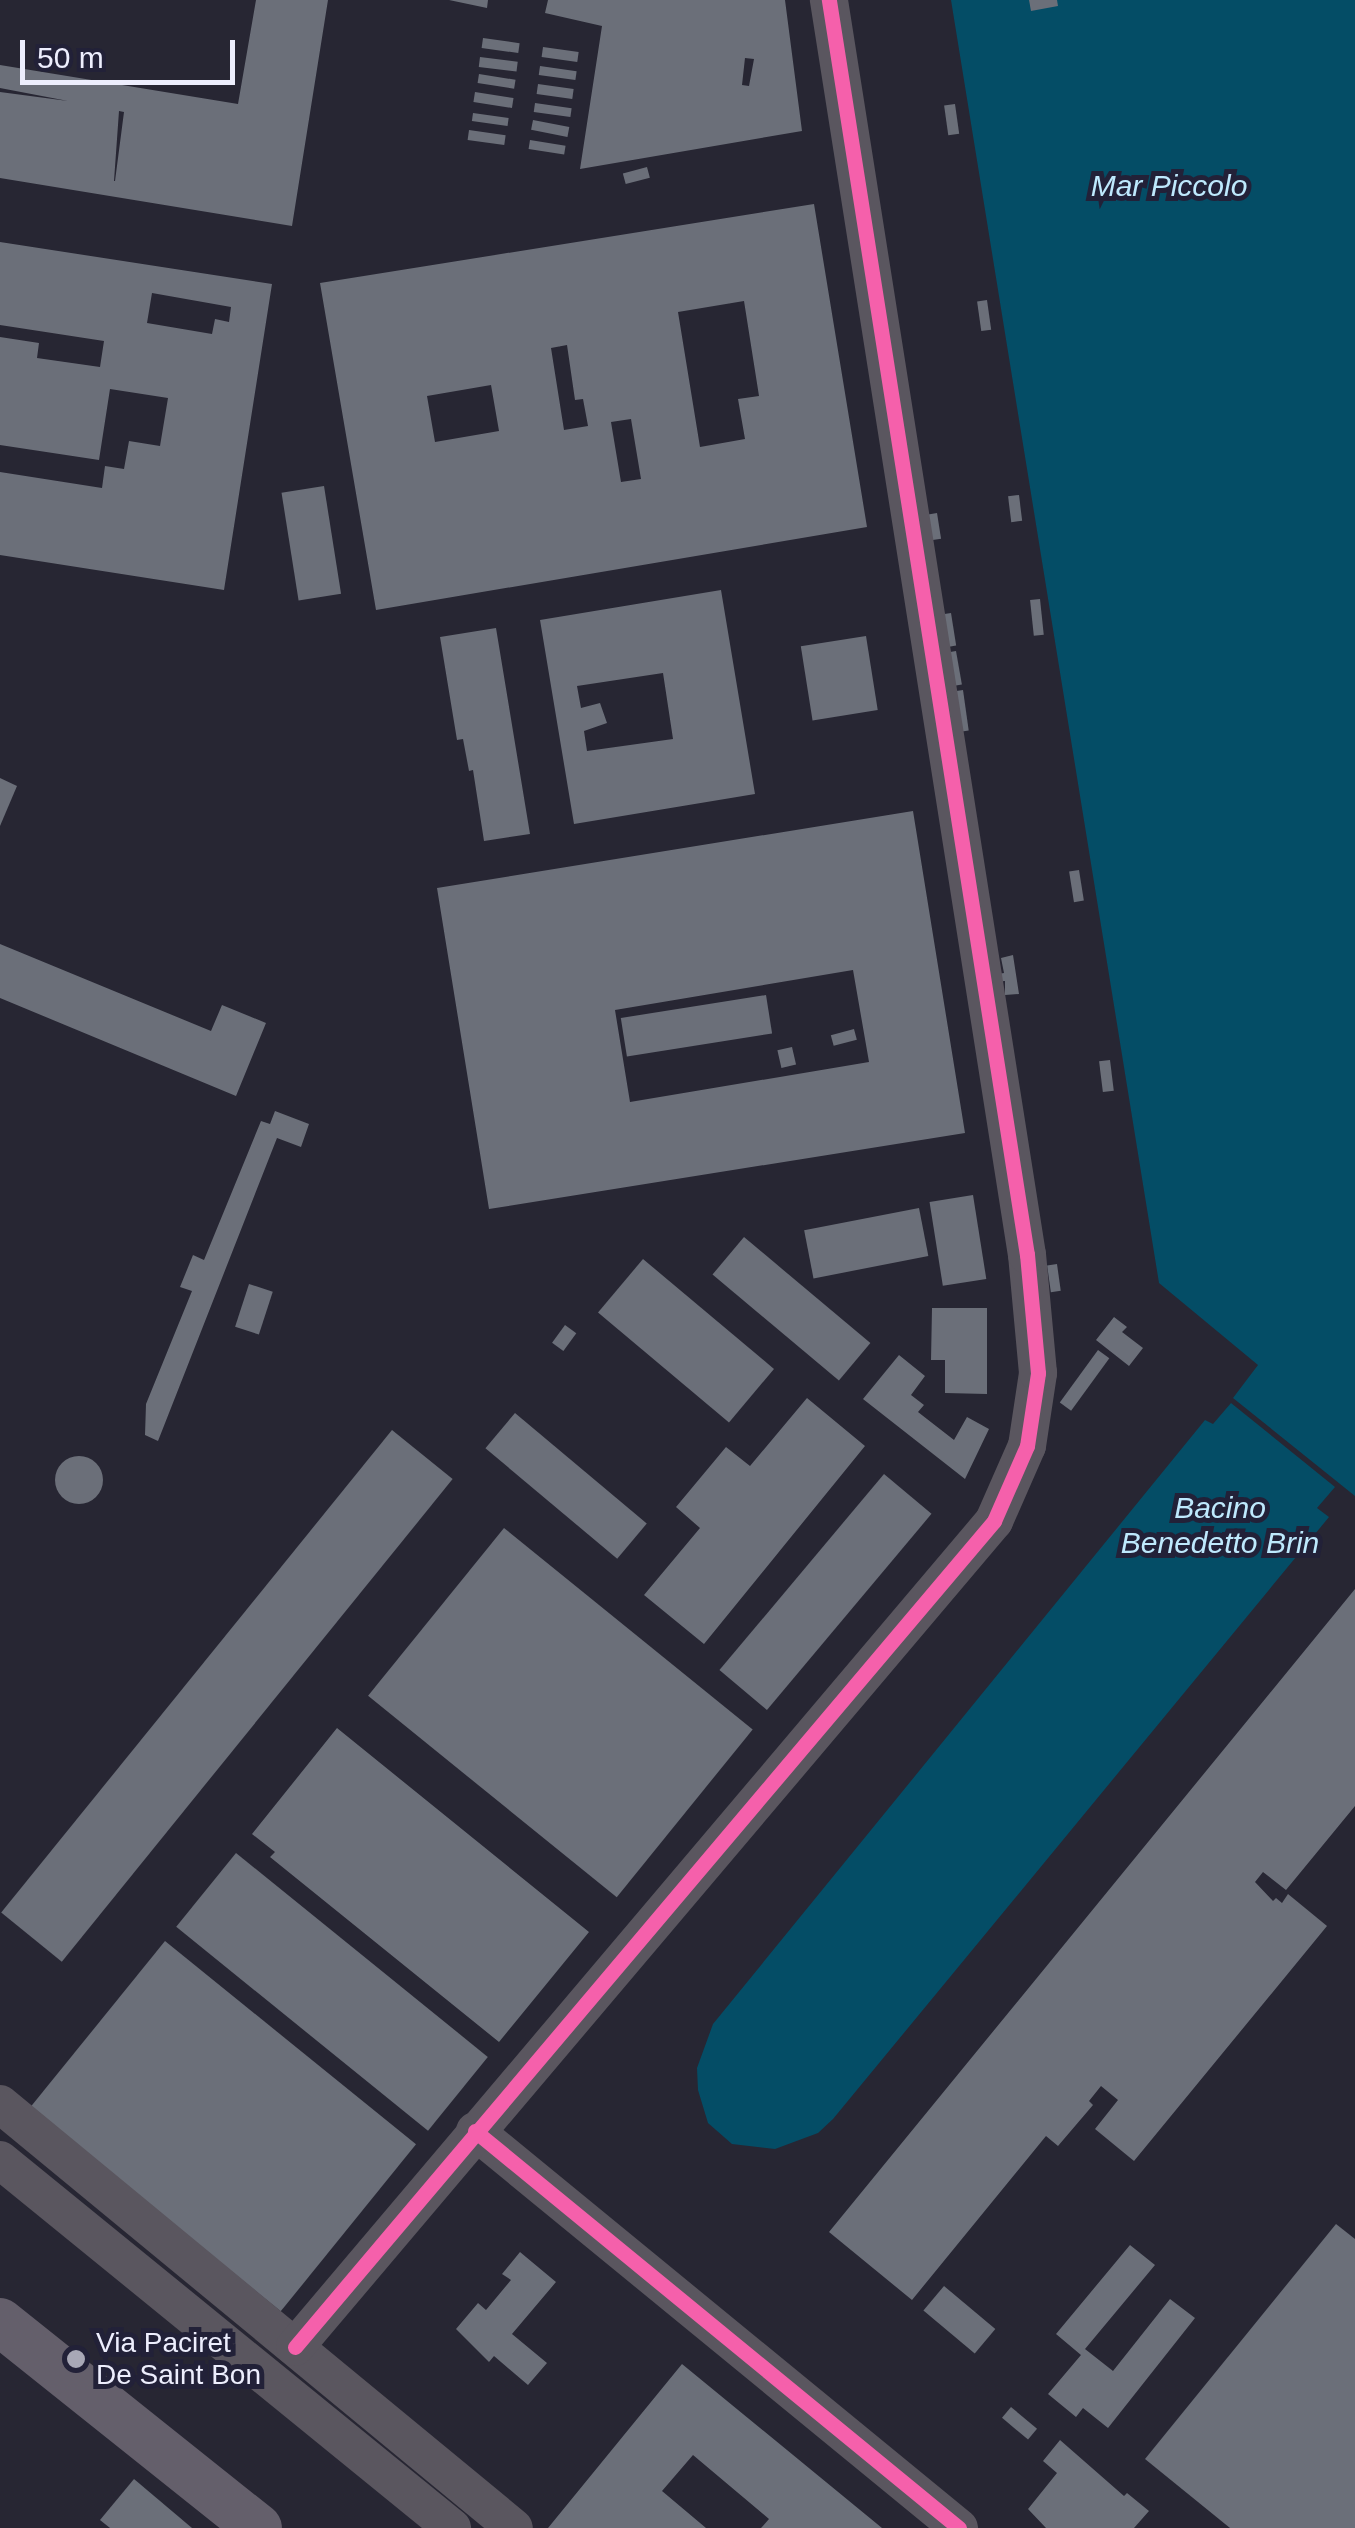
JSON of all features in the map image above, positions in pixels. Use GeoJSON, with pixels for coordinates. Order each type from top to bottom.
{"type":"FeatureCollection","features":[{"type":"Feature","properties":{"kind":"main road"},"geometry":{"type":"LineString","coordinates":[[0,2322],[258,2528]]}},
{"type":"Feature","properties":{"kind":"street"},"geometry":{"type":"LineString","coordinates":[[295,2348],[994,1520],[1027,1446],[1038,1373],[1027,1254],[829,0]]}},
{"type":"Feature","properties":{"kind":"street"},"geometry":{"type":"LineString","coordinates":[[0,2104],[514,2528]]}},
{"type":"Feature","properties":{"kind":"street"},"geometry":{"type":"LineString","coordinates":[[475,2131],[959,2528]]}},
{"type":"Feature","properties":{"kind":"street"},"geometry":{"type":"LineString","coordinates":[[0,2160],[452,2528]]}},
{"type":"Feature","properties":{"kind":"water","name":"Mar Piccolo"},"geometry":{"type":"Polygon","coordinates":[[[951,0],[1355,0],[1355,1496],[1233,1398],[1258,1365],[1159,1283],[951,0]]]}},
{"type":"Feature","properties":{"kind":"water","name":"Bacino Benedetto Brin"},"geometry":{"type":"Polygon","coordinates":[[[1231,1403],[1335,1487],[1317,1508],[1329,1517],[833,2119],[818,2133],[775,2149],[732,2144],[708,2123],[698,2090],[697,2068],[713,2024],[1205,1420],[1213,1424],[1231,1403]]]}},
{"type":"Feature","properties":{"kind":"building"},"geometry":{"type":"Polygon","coordinates":[[[256,0],[328,0],[292,226],[0,178],[0,92],[68,101],[0,88],[0,65],[238,104],[256,0]],[[119,111],[114,181],[115,181],[124,112],[119,111]]]}},
{"type":"Feature","properties":{"kind":"building"},"geometry":{"type":"Polygon","coordinates":[[[449,0],[488,0],[487,8],[449,0]]]}},
{"type":"Feature","properties":{"kind":"building"},"geometry":{"type":"Polygon","coordinates":[[[548,0],[785,0],[802,131],[580,169],[602,26],[545,13],[548,0]],[[745,58],[742,85],[749,86],[754,59],[745,58]]]}},
{"type":"Feature","properties":{"kind":"building"},"geometry":{"type":"Polygon","coordinates":[[[1029,0],[1057,0],[1058,6],[1031,11],[1029,0]]]}},
{"type":"Feature","properties":{"kind":"building"},"geometry":{"type":"Polygon","coordinates":[[[483,38],[520,43],[518,53],[482,48],[483,38]]]}},
{"type":"Feature","properties":{"kind":"building"},"geometry":{"type":"Polygon","coordinates":[[[543,47],[579,52],[577,62],[542,57],[543,47]]]}},
{"type":"Feature","properties":{"kind":"building"},"geometry":{"type":"Polygon","coordinates":[[[480,57],[518,62],[516,72],[479,67],[480,57]]]}},
{"type":"Feature","properties":{"kind":"building"},"geometry":{"type":"Polygon","coordinates":[[[540,66],[577,71],[575,80],[539,75],[540,66]]]}},
{"type":"Feature","properties":{"kind":"building"},"geometry":{"type":"Polygon","coordinates":[[[479,74],[516,80],[514,89],[478,83],[479,74]]]}},
{"type":"Feature","properties":{"kind":"building"},"geometry":{"type":"Polygon","coordinates":[[[538,84],[574,89],[572,99],[537,94],[538,84]]]}},
{"type":"Feature","properties":{"kind":"building"},"geometry":{"type":"Polygon","coordinates":[[[475,92],[514,98],[512,108],[473,102],[475,92]]]}},
{"type":"Feature","properties":{"kind":"building"},"geometry":{"type":"Polygon","coordinates":[[[535,103],[572,108],[570,117],[534,112],[535,103]]]}},
{"type":"Feature","properties":{"kind":"building"},"geometry":{"type":"Polygon","coordinates":[[[955,104],[959,134],[948,135],[944,106],[955,104]]]}},
{"type":"Feature","properties":{"kind":"building"},"geometry":{"type":"Polygon","coordinates":[[[473,113],[509,118],[508,126],[472,121],[473,113]]]}},
{"type":"Feature","properties":{"kind":"building"},"geometry":{"type":"Polygon","coordinates":[[[533,120],[569,127],[567,137],[531,130],[533,120]]]}},
{"type":"Feature","properties":{"kind":"building"},"geometry":{"type":"Polygon","coordinates":[[[469,130],[506,135],[504,145],[468,140],[469,130]]]}},
{"type":"Feature","properties":{"kind":"building"},"geometry":{"type":"Polygon","coordinates":[[[530,140],[566,146],[564,155],[529,149],[530,140]]]}},
{"type":"Feature","properties":{"kind":"building"},"geometry":{"type":"Polygon","coordinates":[[[647,167],[650,178],[626,184],[623,173],[647,167]]]}},
{"type":"Feature","properties":{"kind":"building"},"geometry":{"type":"Polygon","coordinates":[[[814,204],[867,527],[376,610],[320,283],[814,204]],[[744,301],[678,312],[700,447],[745,439],[738,399],[759,396],[744,301]],[[567,345],[551,348],[564,430],[588,426],[583,399],[575,400],[567,345]],[[491,385],[427,396],[435,442],[499,431],[491,385]],[[631,419],[611,422],[621,482],[641,479],[631,419]]]}},
{"type":"Feature","properties":{"kind":"building"},"geometry":{"type":"Polygon","coordinates":[[[0,242],[272,284],[224,590],[0,555],[0,472],[102,488],[105,466],[124,469],[129,441],[160,446],[168,398],[110,389],[99,460],[0,445],[0,337],[39,343],[37,358],[100,367],[104,341],[0,325],[0,242]],[[152,293],[147,323],[212,334],[215,319],[229,322],[231,307],[152,293]]]}},
{"type":"Feature","properties":{"kind":"building"},"geometry":{"type":"Polygon","coordinates":[[[987,300],[991,330],[981,331],[977,301],[987,300]]]}},
{"type":"Feature","properties":{"kind":"building"},"geometry":{"type":"Polygon","coordinates":[[[324,486],[341,594],[299,600],[282,493],[324,486]]]}},
{"type":"Feature","properties":{"kind":"building"},"geometry":{"type":"Polygon","coordinates":[[[1019,495],[1022,521],[1011,522],[1008,496],[1019,495]]]}},
{"type":"Feature","properties":{"kind":"building"},"geometry":{"type":"Polygon","coordinates":[[[937,513],[941,539],[929,541],[925,515],[937,513]]]}},
{"type":"Feature","properties":{"kind":"building"},"geometry":{"type":"Polygon","coordinates":[[[721,590],[755,794],[574,824],[540,620],[721,590]],[[663,673],[577,686],[581,708],[600,703],[607,723],[584,731],[587,751],[673,739],[663,673]]]}},
{"type":"Feature","properties":{"kind":"building"},"geometry":{"type":"Polygon","coordinates":[[[1040,599],[1044,635],[1034,636],[1030,600],[1040,599]]]}},
{"type":"Feature","properties":{"kind":"building"},"geometry":{"type":"Polygon","coordinates":[[[951,613],[956,646],[946,647],[941,615],[951,613]]]}},
{"type":"Feature","properties":{"kind":"building"},"geometry":{"type":"Polygon","coordinates":[[[496,628],[530,834],[484,841],[473,770],[469,771],[463,739],[457,740],[440,637],[496,628]]]}},
{"type":"Feature","properties":{"kind":"building"},"geometry":{"type":"Polygon","coordinates":[[[866,636],[878,710],[813,720],[801,646],[866,636]]]}},
{"type":"Feature","properties":{"kind":"building"},"geometry":{"type":"Polygon","coordinates":[[[956,651],[962,684],[953,686],[947,653],[956,651]]]}},
{"type":"Feature","properties":{"kind":"building"},"geometry":{"type":"Polygon","coordinates":[[[963,690],[969,731],[959,732],[953,691],[963,690]]]}},
{"type":"Feature","properties":{"kind":"building"},"geometry":{"type":"Polygon","coordinates":[[[0,778],[17,786],[0,826],[0,778]]]}},
{"type":"Feature","properties":{"kind":"building"},"geometry":{"type":"Polygon","coordinates":[[[913,811],[965,1133],[489,1209],[437,888],[913,811]],[[853,970],[615,1010],[630,1102],[869,1062],[853,970]]]}},
{"type":"Feature","properties":{"kind":"building"},"geometry":{"type":"Polygon","coordinates":[[[1079,870],[1084,901],[1074,902],[1069,872],[1079,870]]]}},
{"type":"Feature","properties":{"kind":"building"},"geometry":{"type":"Polygon","coordinates":[[[0,944],[211,1031],[222,1005],[266,1023],[236,1096],[0,998],[0,944]]]}},
{"type":"Feature","properties":{"kind":"building"},"geometry":{"type":"Polygon","coordinates":[[[1013,955],[1019,994],[1005,995],[1005,981],[992,982],[992,975],[1004,973],[1001,958],[1013,955]]]}},
{"type":"Feature","properties":{"kind":"building"},"geometry":{"type":"Polygon","coordinates":[[[766,995],[772,1034],[627,1057],[621,1018],[766,995]]]}},
{"type":"Feature","properties":{"kind":"building"},"geometry":{"type":"Polygon","coordinates":[[[854,1029],[857,1040],[834,1046],[831,1035],[854,1029]]]}},
{"type":"Feature","properties":{"kind":"building"},"geometry":{"type":"Polygon","coordinates":[[[792,1047],[796,1065],[781,1068],[777,1050],[792,1047]]]}},
{"type":"Feature","properties":{"kind":"building"},"geometry":{"type":"Polygon","coordinates":[[[1110,1060],[1114,1091],[1103,1092],[1099,1061],[1110,1060]]]}},
{"type":"Feature","properties":{"kind":"building"},"geometry":{"type":"Polygon","coordinates":[[[275,1111],[309,1124],[301,1147],[277,1138],[158,1441],[145,1435],[146,1404],[192,1291],[180,1287],[193,1255],[204,1260],[261,1121],[270,1124],[275,1111]]]}},
{"type":"Feature","properties":{"kind":"building"},"geometry":{"type":"Polygon","coordinates":[[[973,1195],[986,1279],[943,1286],[930,1202],[973,1195]]]}},
{"type":"Feature","properties":{"kind":"building"},"geometry":{"type":"Polygon","coordinates":[[[919,1208],[928,1256],[813,1278],[804,1230],[919,1208]]]}},
{"type":"Feature","properties":{"kind":"building"},"geometry":{"type":"Polygon","coordinates":[[[744,1237],[870,1343],[839,1381],[713,1275],[744,1237]]]}},
{"type":"Feature","properties":{"kind":"building"},"geometry":{"type":"Polygon","coordinates":[[[643,1259],[774,1369],[729,1423],[598,1313],[643,1259]]]}},
{"type":"Feature","properties":{"kind":"building"},"geometry":{"type":"Polygon","coordinates":[[[1057,1264],[1061,1291],[1051,1292],[1047,1265],[1057,1264]]]}},
{"type":"Feature","properties":{"kind":"building"},"geometry":{"type":"Polygon","coordinates":[[[249,1284],[273,1292],[259,1335],[235,1327],[249,1284]]]}},
{"type":"Feature","properties":{"kind":"building"},"geometry":{"type":"Polygon","coordinates":[[[932,1308],[987,1308],[987,1394],[945,1393],[945,1360],[931,1360],[932,1308]]]}},
{"type":"Feature","properties":{"kind":"building"},"geometry":{"type":"Polygon","coordinates":[[[1114,1317],[1127,1327],[1122,1332],[1143,1348],[1129,1366],[1096,1340],[1114,1317]]]}},
{"type":"Feature","properties":{"kind":"building"},"geometry":{"type":"Polygon","coordinates":[[[565,1325],[576,1333],[563,1351],[552,1343],[565,1325]]]}},
{"type":"Feature","properties":{"kind":"building"},"geometry":{"type":"Polygon","coordinates":[[[1098,1350],[1109,1358],[1071,1411],[1060,1403],[1098,1350]]]}},
{"type":"Feature","properties":{"kind":"building"},"geometry":{"type":"Polygon","coordinates":[[[899,1355],[925,1376],[911,1395],[924,1405],[918,1412],[954,1440],[967,1417],[989,1429],[965,1479],[863,1399],[899,1355]]]}},
{"type":"Feature","properties":{"kind":"building"},"geometry":{"type":"Polygon","coordinates":[[[807,1398],[865,1446],[704,1644],[644,1595],[700,1528],[676,1507],[726,1447],[750,1466],[807,1398]]]}},
{"type":"Feature","properties":{"kind":"building"},"geometry":{"type":"Polygon","coordinates":[[[515,1413],[647,1524],[617,1559],[485,1448],[515,1413]]]}},
{"type":"Feature","properties":{"kind":"building"},"geometry":{"type":"Polygon","coordinates":[[[392,1430],[453,1479],[62,1962],[1,1913],[392,1430]]]}},
{"type":"Feature","properties":{"kind":"building"},"geometry":{"type":"Polygon","coordinates":[[[79,1456],[96,1463],[103,1480],[96,1497],[79,1504],[62,1497],[55,1480],[62,1463],[79,1456]]]}},
{"type":"Feature","properties":{"kind":"building"},"geometry":{"type":"Polygon","coordinates":[[[884,1474],[931,1514],[767,1710],[719,1670],[884,1474]]]}},
{"type":"Feature","properties":{"kind":"building"},"geometry":{"type":"Polygon","coordinates":[[[504,1528],[753,1729],[617,1897],[368,1696],[504,1528]]]}},
{"type":"Feature","properties":{"kind":"building"},"geometry":{"type":"Polygon","coordinates":[[[1355,1589],[1355,1806],[1286,1890],[1263,1872],[1255,1882],[1273,1901],[1276,1898],[1282,1903],[1288,1894],[1327,1926],[1134,2161],[1095,2129],[1118,2100],[1101,2086],[1089,2101],[1093,2105],[1058,2146],[1046,2136],[912,2300],[829,2232],[1355,1589]]]}},
{"type":"Feature","properties":{"kind":"building"},"geometry":{"type":"Polygon","coordinates":[[[337,1728],[589,1932],[499,2042],[270,1857],[275,1852],[252,1834],[337,1728]]]}},
{"type":"Feature","properties":{"kind":"building"},"geometry":{"type":"Polygon","coordinates":[[[236,1853],[488,2057],[428,2131],[176,1927],[236,1853]]]}},
{"type":"Feature","properties":{"kind":"building"},"geometry":{"type":"Polygon","coordinates":[[[165,1941],[416,2144],[281,2311],[30,2108],[165,1941]]]}},
{"type":"Feature","properties":{"kind":"building"},"geometry":{"type":"Polygon","coordinates":[[[1336,2224],[1355,2239],[1355,2528],[1230,2528],[1145,2459],[1336,2224]]]}},
{"type":"Feature","properties":{"kind":"building"},"geometry":{"type":"Polygon","coordinates":[[[1130,2245],[1155,2265],[1085,2349],[1113,2371],[1170,2299],[1195,2318],[1108,2428],[1083,2408],[1076,2417],[1048,2394],[1081,2355],[1056,2334],[1130,2245]]]}},
{"type":"Feature","properties":{"kind":"building"},"geometry":{"type":"Polygon","coordinates":[[[520,2252],[556,2282],[512,2334],[547,2363],[528,2385],[494,2356],[489,2362],[456,2329],[478,2303],[486,2310],[511,2280],[502,2274],[520,2252]]]}},
{"type":"Feature","properties":{"kind":"building"},"geometry":{"type":"Polygon","coordinates":[[[944,2286],[995,2329],[975,2354],[923,2311],[944,2286]]]}},
{"type":"Feature","properties":{"kind":"building"},"geometry":{"type":"Polygon","coordinates":[[[682,2364],[882,2528],[761,2528],[769,2519],[693,2455],[662,2491],[706,2528],[548,2528],[682,2364]]]}},
{"type":"Feature","properties":{"kind":"building"},"geometry":{"type":"Polygon","coordinates":[[[1011,2407],[1037,2429],[1028,2440],[1002,2418],[1011,2407]]]}},
{"type":"Feature","properties":{"kind":"building"},"geometry":{"type":"Polygon","coordinates":[[[1060,2440],[1124,2496],[1127,2493],[1149,2511],[1134,2528],[1046,2528],[1028,2509],[1057,2473],[1043,2461],[1060,2440]]]}},
{"type":"Feature","properties":{"kind":"building"},"geometry":{"type":"Polygon","coordinates":[[[134,2479],[192,2528],[110,2528],[100,2520],[134,2479]]]}},
{"type":"Feature","properties":{"kind":"cycle path"},"geometry":{"type":"LineString","coordinates":[[295,2347],[994,1521],[1027,1446],[1038,1373],[1027,1255],[829,0]]}},
{"type":"Feature","properties":{"kind":"cycle path"},"geometry":{"type":"LineString","coordinates":[[475,2131],[959,2528]]}},
{"type":"Feature","properties":{"kind":"place","name":"Via Paciret De Saint Bon"},"geometry":{"type":"Point","coordinates":[76,2359]}}]}
